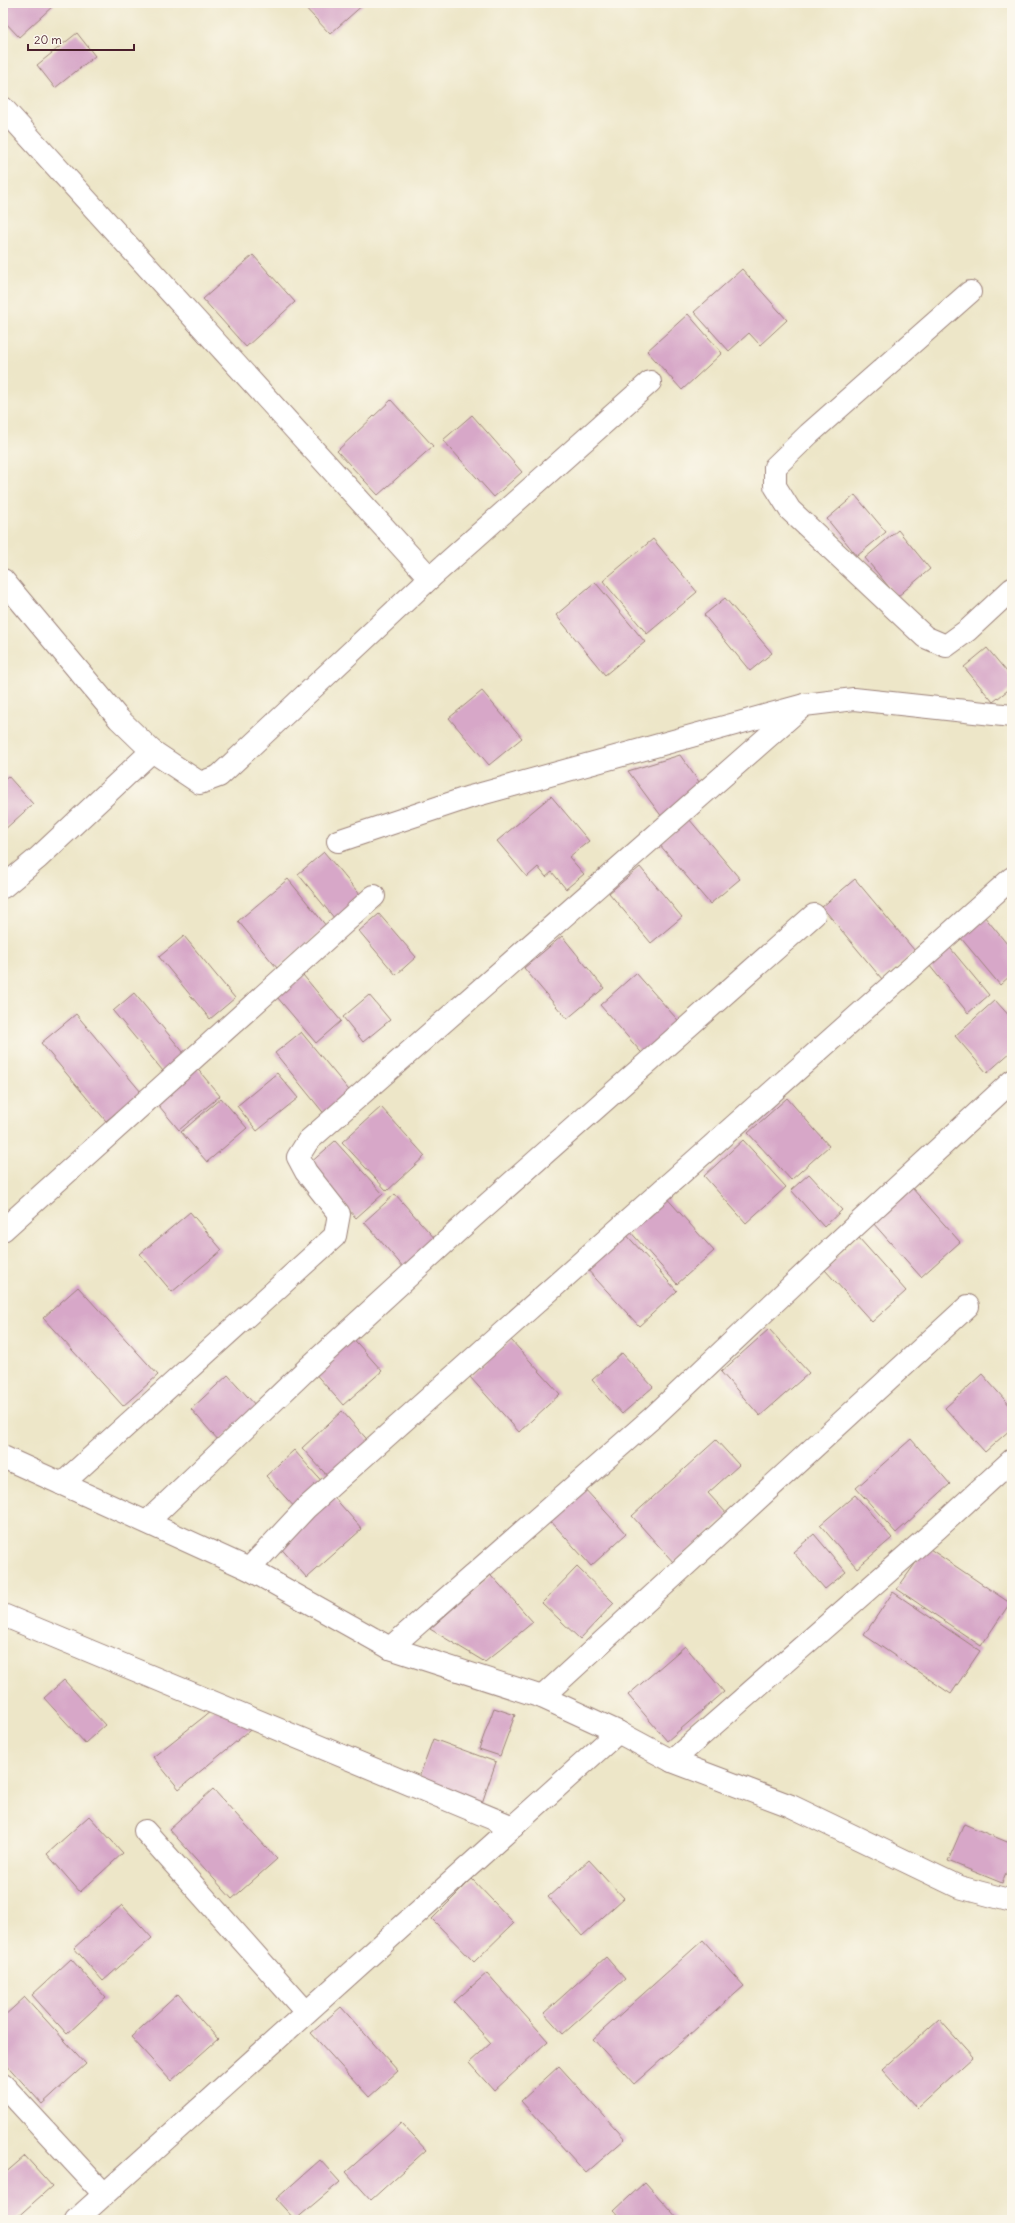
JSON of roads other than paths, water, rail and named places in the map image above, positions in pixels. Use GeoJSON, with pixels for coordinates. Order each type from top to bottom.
{"type":"FeatureCollection","features":[{"type":"Feature","properties":{"kind":"street"},"geometry":{"type":"LineString","coordinates":[[3,108],[430,578]]}},
{"type":"Feature","properties":{"kind":"street"},"geometry":{"type":"LineString","coordinates":[[970,292],[809,434],[775,467],[774,486],[790,510],[813,533],[925,636],[946,646],[968,630],[1012,589]]}},
{"type":"Feature","properties":{"kind":"street"},"geometry":{"type":"LineString","coordinates":[[3,580],[119,720],[152,751],[200,783],[219,776],[430,578],[650,382]]}},
{"type":"Feature","properties":{"kind":"street"},"geometry":{"type":"LineString","coordinates":[[338,841],[470,797],[804,705],[854,699],[1012,716]]}},
{"type":"Feature","properties":{"kind":"street"},"geometry":{"type":"LineString","coordinates":[[62,1484],[334,1236],[339,1214],[306,1172],[298,1157],[308,1141],[804,705]]}},
{"type":"Feature","properties":{"kind":"street"},"geometry":{"type":"LineString","coordinates":[[3,887],[38,858],[152,751]]}},
{"type":"Feature","properties":{"kind":"street"},"geometry":{"type":"LineString","coordinates":[[250,1569],[306,1508],[1012,878]]}},
{"type":"Feature","properties":{"kind":"street"},"geometry":{"type":"LineString","coordinates":[[3,1230],[374,896]]}},
{"type":"Feature","properties":{"kind":"street"},"geometry":{"type":"LineString","coordinates":[[147,1522],[307,1369],[456,1233],[814,915]]}},
{"type":"Feature","properties":{"kind":"street"},"geometry":{"type":"LineString","coordinates":[[390,1648],[652,1418],[853,1228],[1012,1081]]}},
{"type":"Feature","properties":{"kind":"street"},"geometry":{"type":"LineString","coordinates":[[542,1697],[968,1306]]}},
{"type":"Feature","properties":{"kind":"street"},"geometry":{"type":"LineString","coordinates":[[3,1457],[250,1569],[390,1648],[542,1697],[618,1732],[672,1761],[791,1806],[959,1887],[1012,1901]]}},
{"type":"Feature","properties":{"kind":"street"},"geometry":{"type":"LineString","coordinates":[[672,1761],[938,1528],[1012,1460]]}},
{"type":"Feature","properties":{"kind":"street"},"geometry":{"type":"LineString","coordinates":[[3,1615],[513,1827]]}},
{"type":"Feature","properties":{"kind":"street"},"geometry":{"type":"LineString","coordinates":[[76,2220],[618,1732]]}},
{"type":"Feature","properties":{"kind":"street"},"geometry":{"type":"LineString","coordinates":[[146,1831],[306,2012]]}},
{"type":"Feature","properties":{"kind":"street"},"geometry":{"type":"LineString","coordinates":[[3,2085],[104,2194]]}}]}
